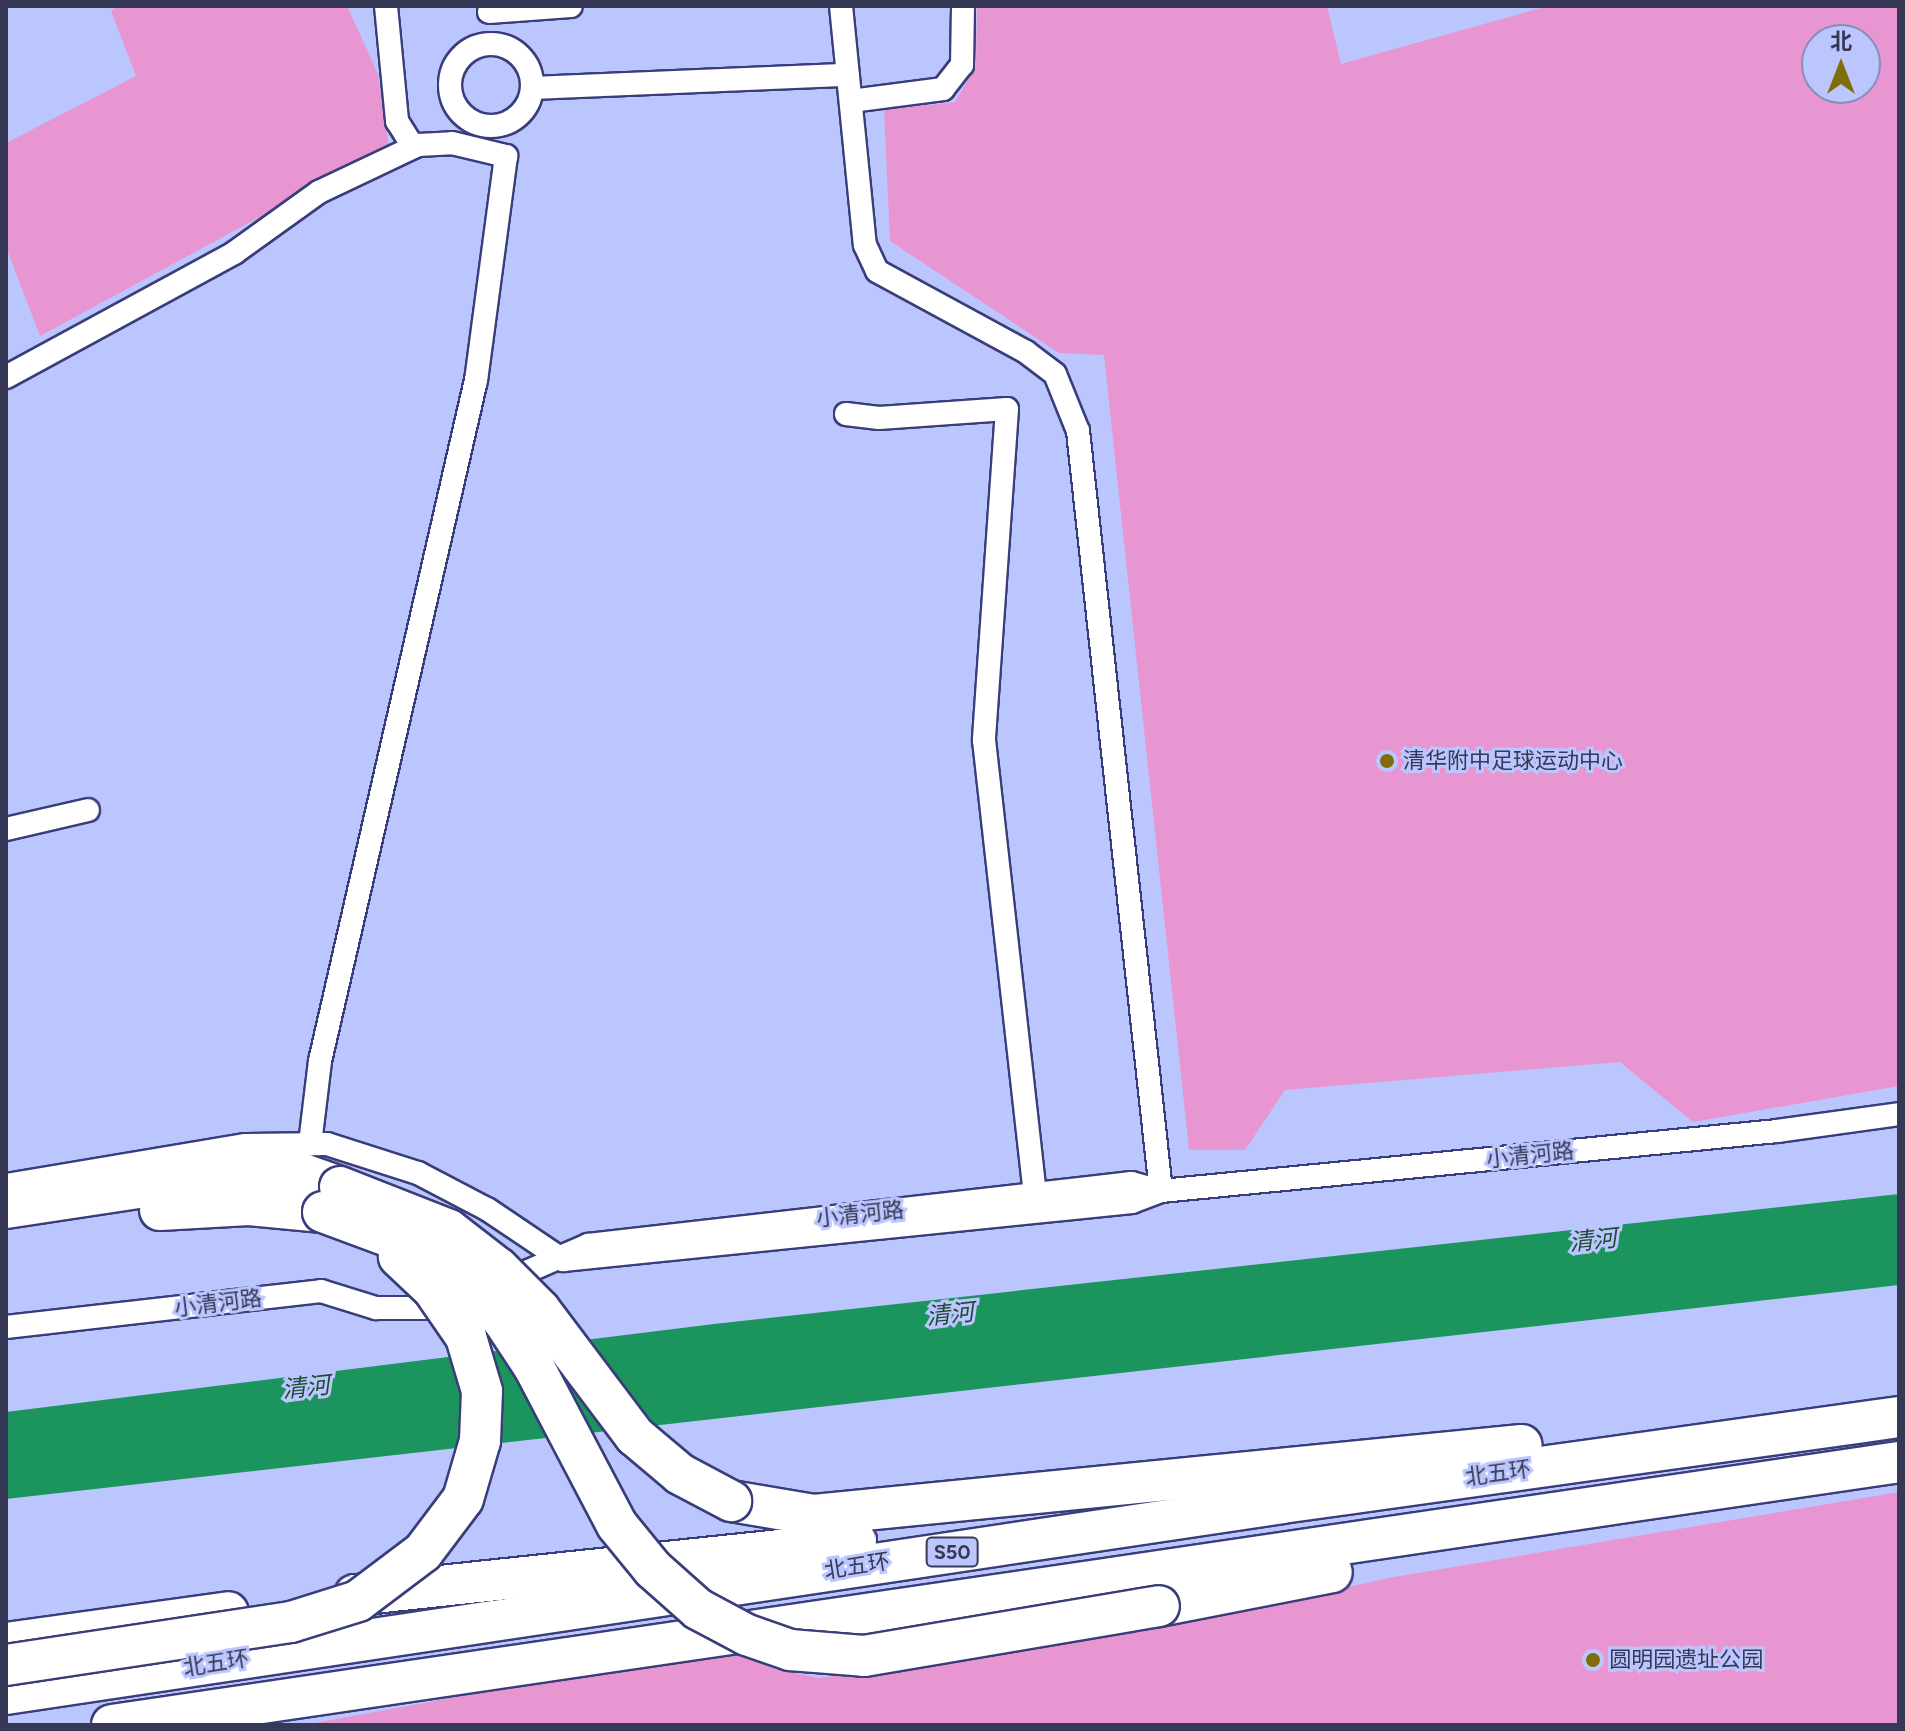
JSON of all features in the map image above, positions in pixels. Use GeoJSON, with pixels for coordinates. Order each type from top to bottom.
{"type":"FeatureCollection","features":[{"type":"Feature","properties":{"kind":"highway"},"geometry":{"type":"LineString","coordinates":[[6,1208],[237,1173],[297,1172],[396,1205],[449,1230],[498,1268],[540,1310],[635,1436],[680,1474],[731,1501],[814,1515],[1422,1452],[1880,1420]]}},
{"type":"Feature","properties":{"kind":"highway"},"geometry":{"type":"LineString","coordinates":[[6,1235],[189,1205],[323,1212],[409,1244],[464,1280],[503,1320],[534,1367],[617,1525],[653,1569],[698,1609],[747,1635],[790,1650],[864,1656],[1159,1606],[1884,1465]]}},
{"type":"Feature","properties":{"kind":"highway"},"geometry":{"type":"LineString","coordinates":[[6,1665],[291,1622],[358,1601],[423,1552],[463,1499],[480,1441],[482,1391],[466,1337],[433,1289],[399,1257],[323,1212]]}},
{"type":"Feature","properties":{"kind":"highway","name":"北五环"},"geometry":{"type":"LineString","coordinates":[[6,1694],[1282,1503],[1880,1420]]}},
{"type":"Feature","properties":{"kind":"highway","name":"北五环"},"geometry":{"type":"LineString","coordinates":[[112,1725],[1884,1465]]}},
{"type":"Feature","properties":{"kind":"highway"},"geometry":{"type":"LineString","coordinates":[[6,1643],[325,1598],[701,1556],[1282,1503]]}},
{"type":"Feature","properties":{"kind":"highway"},"geometry":{"type":"LineString","coordinates":[[160,1725],[317,1694]]}},
{"type":"Feature","properties":{"kind":"street"},"geometry":{"type":"LineString","coordinates":[[386,6],[397,121],[413,147]]}},
{"type":"Feature","properties":{"kind":"street"},"geometry":{"type":"LineString","coordinates":[[493,44],[489,9],[571,6]]}},
{"type":"Feature","properties":{"kind":"street"},"geometry":{"type":"LineString","coordinates":[[841,6],[865,245],[877,271],[1026,352],[1055,374],[1078,431],[1161,1191]]}},
{"type":"Feature","properties":{"kind":"street"},"geometry":{"type":"LineString","coordinates":[[851,101],[943,89],[962,65],[963,6]]}},
{"type":"Feature","properties":{"kind":"street"},"geometry":{"type":"LineString","coordinates":[[493,44],[517,53],[531,75],[532,88],[523,111],[500,126],[486,126],[460,113],[450,87],[458,60],[468,51],[493,44]]}},
{"type":"Feature","properties":{"kind":"street"},"geometry":{"type":"LineString","coordinates":[[532,88],[848,75]]}},
{"type":"Feature","properties":{"kind":"street"},"geometry":{"type":"LineString","coordinates":[[310,1144],[320,1061],[476,380],[506,156],[500,126]]}},
{"type":"Feature","properties":{"kind":"street"},"geometry":{"type":"LineString","coordinates":[[6,377],[234,253],[319,192],[413,147],[452,143],[506,156]]}},
{"type":"Feature","properties":{"kind":"street"},"geometry":{"type":"LineString","coordinates":[[846,414],[879,418],[1007,409],[984,740],[1035,1194]]}},
{"type":"Feature","properties":{"kind":"street"},"geometry":{"type":"LineString","coordinates":[[6,829],[88,810]]}},
{"type":"Feature","properties":{"kind":"street","name":"小清河路"},"geometry":{"type":"LineString","coordinates":[[563,1260],[593,1261],[1132,1202],[1161,1191],[1777,1131],[1899,1114]]}},
{"type":"Feature","properties":{"kind":"street"},"geometry":{"type":"LineString","coordinates":[[6,1185],[246,1145],[310,1144],[368,1155],[418,1173],[487,1209],[563,1260]]}},
{"type":"Feature","properties":{"kind":"street","name":"小清河路"},"geometry":{"type":"LineString","coordinates":[[6,1327],[321,1291],[376,1308],[434,1308],[563,1260],[588,1245],[1131,1183],[1161,1191]]}},
{"type":"Feature","properties":{"kind":"shaded area"},"geometry":{"type":"Polygon","coordinates":[[[119,6],[347,6],[378,74],[389,147],[40,336],[6,247],[6,143],[136,76],[111,11],[119,6]]]}},
{"type":"Feature","properties":{"kind":"shaded area"},"geometry":{"type":"Polygon","coordinates":[[[977,6],[1327,6],[1341,64],[1548,6],[1899,6],[1899,1086],[1693,1122],[1620,1062],[1285,1090],[1245,1150],[1189,1150],[1104,355],[1059,353],[890,241],[884,110],[955,102],[976,66],[977,6]]]}},
{"type":"Feature","properties":{"kind":"shaded area"},"geometry":{"type":"Polygon","coordinates":[[[1899,1492],[1899,1725],[304,1725],[721,1648],[775,1669],[819,1678],[956,1661],[1170,1625],[1394,1577],[1899,1492]]]}},
{"type":"Feature","properties":{"kind":"water","name":"清河"},"geometry":{"type":"Polygon","coordinates":[[[1899,1194],[1899,1285],[6,1499],[6,1412],[714,1324],[1899,1194]]]}},
{"type":"Feature","properties":{"kind":"place","name":"清华附中足球运动中心"},"geometry":{"type":"Point","coordinates":[1387,761]}},
{"type":"Feature","properties":{"kind":"place","name":"圆明园遗址公园"},"geometry":{"type":"Point","coordinates":[1593,1660]}}]}
